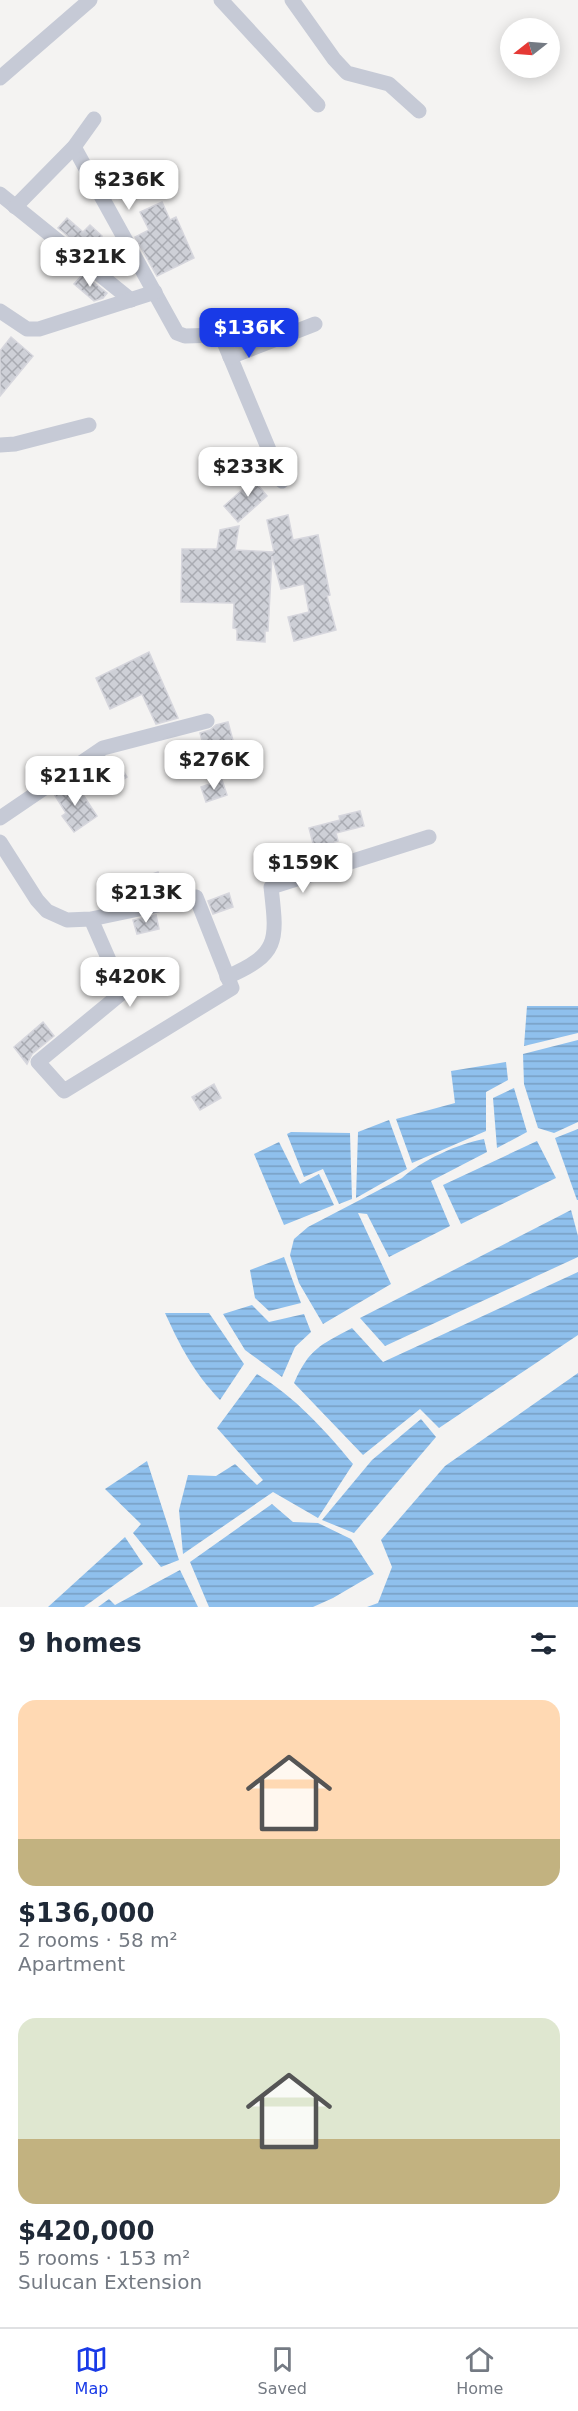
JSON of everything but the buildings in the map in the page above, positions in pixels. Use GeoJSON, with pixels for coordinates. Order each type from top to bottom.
{"type":"FeatureCollection","features":[{"type":"Feature","properties":{"kind":"street"},"geometry":{"type":"LineString","coordinates":[[0,78],[90,0]]}},
{"type":"Feature","properties":{"kind":"street"},"geometry":{"type":"LineString","coordinates":[[221,0],[318,105]]}},
{"type":"Feature","properties":{"kind":"street"},"geometry":{"type":"LineString","coordinates":[[292,0],[347,74],[389,84],[419,111]]}},
{"type":"Feature","properties":{"kind":"street"},"geometry":{"type":"LineString","coordinates":[[15,207],[74,147],[94,119]]}},
{"type":"Feature","properties":{"kind":"street"},"geometry":{"type":"LineString","coordinates":[[74,147],[177,333],[185,336],[221,334],[282,481]]}},
{"type":"Feature","properties":{"kind":"street"},"geometry":{"type":"LineString","coordinates":[[0,194],[130,300]]}},
{"type":"Feature","properties":{"kind":"street"},"geometry":{"type":"LineString","coordinates":[[0,311],[27,329],[39,329],[155,292]]}},
{"type":"Feature","properties":{"kind":"street"},"geometry":{"type":"LineString","coordinates":[[230,357],[315,324]]}},
{"type":"Feature","properties":{"kind":"street"},"geometry":{"type":"LineString","coordinates":[[0,445],[15,444],[89,425]]}},
{"type":"Feature","properties":{"kind":"street"},"geometry":{"type":"LineString","coordinates":[[0,818],[103,748],[207,721]]}},
{"type":"Feature","properties":{"kind":"street"},"geometry":{"type":"LineString","coordinates":[[228,977],[252,966],[270,950],[276,923],[272,887],[429,837]]}},
{"type":"Feature","properties":{"kind":"street"},"geometry":{"type":"LineString","coordinates":[[0,842],[37,900],[47,911],[67,920],[91,919],[196,897],[232,988],[64,1091],[38,1062],[123,992],[91,919]]}},
{"type":"Feature","properties":{"kind":"water"},"geometry":{"type":"Polygon","coordinates":[[[527,1006],[578,1006],[578,1033],[524,1046],[527,1006]]]}},
{"type":"Feature","properties":{"kind":"water"},"geometry":{"type":"Polygon","coordinates":[[[578,1040],[578,1122],[554,1133],[538,1128],[524,1084],[523,1054],[578,1040]]]}},
{"type":"Feature","properties":{"kind":"water"},"geometry":{"type":"Polygon","coordinates":[[[506,1062],[508,1080],[486,1092],[486,1131],[412,1163],[396,1119],[455,1103],[451,1071],[506,1062]]]}},
{"type":"Feature","properties":{"kind":"water"},"geometry":{"type":"Polygon","coordinates":[[[514,1088],[527,1132],[497,1148],[493,1098],[514,1088]]]}},
{"type":"Feature","properties":{"kind":"water"},"geometry":{"type":"Polygon","coordinates":[[[389,1120],[407,1169],[356,1198],[358,1132],[389,1120]]]}},
{"type":"Feature","properties":{"kind":"water"},"geometry":{"type":"Polygon","coordinates":[[[578,1129],[578,1200],[577,1200],[555,1138],[578,1129]]]}},
{"type":"Feature","properties":{"kind":"water"},"geometry":{"type":"Polygon","coordinates":[[[291,1132],[350,1133],[352,1199],[339,1204],[323,1169],[304,1177],[287,1134],[291,1132]]]}},
{"type":"Feature","properties":{"kind":"water"},"geometry":{"type":"Polygon","coordinates":[[[484,1139],[487,1152],[431,1181],[450,1226],[389,1257],[367,1214],[358,1213],[391,1284],[323,1324],[299,1283],[290,1255],[294,1239],[308,1227],[402,1178],[430,1159],[463,1144],[484,1139]]]}},
{"type":"Feature","properties":{"kind":"water"},"geometry":{"type":"Polygon","coordinates":[[[537,1141],[556,1178],[461,1224],[443,1185],[537,1141]]]}},
{"type":"Feature","properties":{"kind":"water"},"geometry":{"type":"Polygon","coordinates":[[[279,1142],[300,1184],[319,1174],[334,1205],[284,1225],[254,1154],[279,1142]]]}},
{"type":"Feature","properties":{"kind":"water"},"geometry":{"type":"Polygon","coordinates":[[[571,1210],[578,1236],[578,1257],[385,1346],[360,1318],[571,1210]]]}},
{"type":"Feature","properties":{"kind":"water"},"geometry":{"type":"Polygon","coordinates":[[[284,1257],[301,1303],[269,1311],[255,1298],[250,1270],[284,1257]]]}},
{"type":"Feature","properties":{"kind":"water"},"geometry":{"type":"Polygon","coordinates":[[[578,1272],[578,1335],[439,1428],[420,1409],[363,1455],[294,1383],[305,1362],[317,1349],[352,1328],[383,1362],[578,1272]]]}},
{"type":"Feature","properties":{"kind":"water"},"geometry":{"type":"Polygon","coordinates":[[[252,1305],[269,1322],[304,1314],[311,1332],[295,1347],[282,1377],[245,1350],[223,1314],[252,1305]]]}},
{"type":"Feature","properties":{"kind":"water"},"geometry":{"type":"Polygon","coordinates":[[[165,1313],[209,1313],[244,1364],[220,1400],[188,1359],[165,1313]]]}},
{"type":"Feature","properties":{"kind":"water"},"geometry":{"type":"Polygon","coordinates":[[[578,1373],[578,1607],[367,1607],[378,1603],[392,1567],[381,1540],[445,1466],[578,1373]]]}},
{"type":"Feature","properties":{"kind":"water"},"geometry":{"type":"Polygon","coordinates":[[[257,1374],[309,1415],[353,1464],[318,1518],[273,1492],[183,1554],[179,1510],[188,1475],[216,1476],[235,1464],[257,1485],[263,1480],[217,1428],[257,1374]]]}},
{"type":"Feature","properties":{"kind":"water"},"geometry":{"type":"Polygon","coordinates":[[[421,1419],[436,1437],[354,1533],[322,1520],[372,1460],[421,1419]]]}},
{"type":"Feature","properties":{"kind":"water"},"geometry":{"type":"Polygon","coordinates":[[[147,1461],[179,1560],[161,1567],[133,1533],[141,1524],[105,1489],[147,1461]]]}},
{"type":"Feature","properties":{"kind":"water"},"geometry":{"type":"Polygon","coordinates":[[[272,1504],[293,1522],[318,1523],[351,1539],[374,1574],[313,1607],[209,1607],[190,1562],[272,1504]]]}},
{"type":"Feature","properties":{"kind":"water"},"geometry":{"type":"Polygon","coordinates":[[[125,1537],[143,1564],[84,1607],[48,1607],[125,1537]]]}},
{"type":"Feature","properties":{"kind":"water"},"geometry":{"type":"Polygon","coordinates":[[[180,1570],[198,1607],[98,1607],[109,1599],[115,1605],[180,1570]]]}}]}
